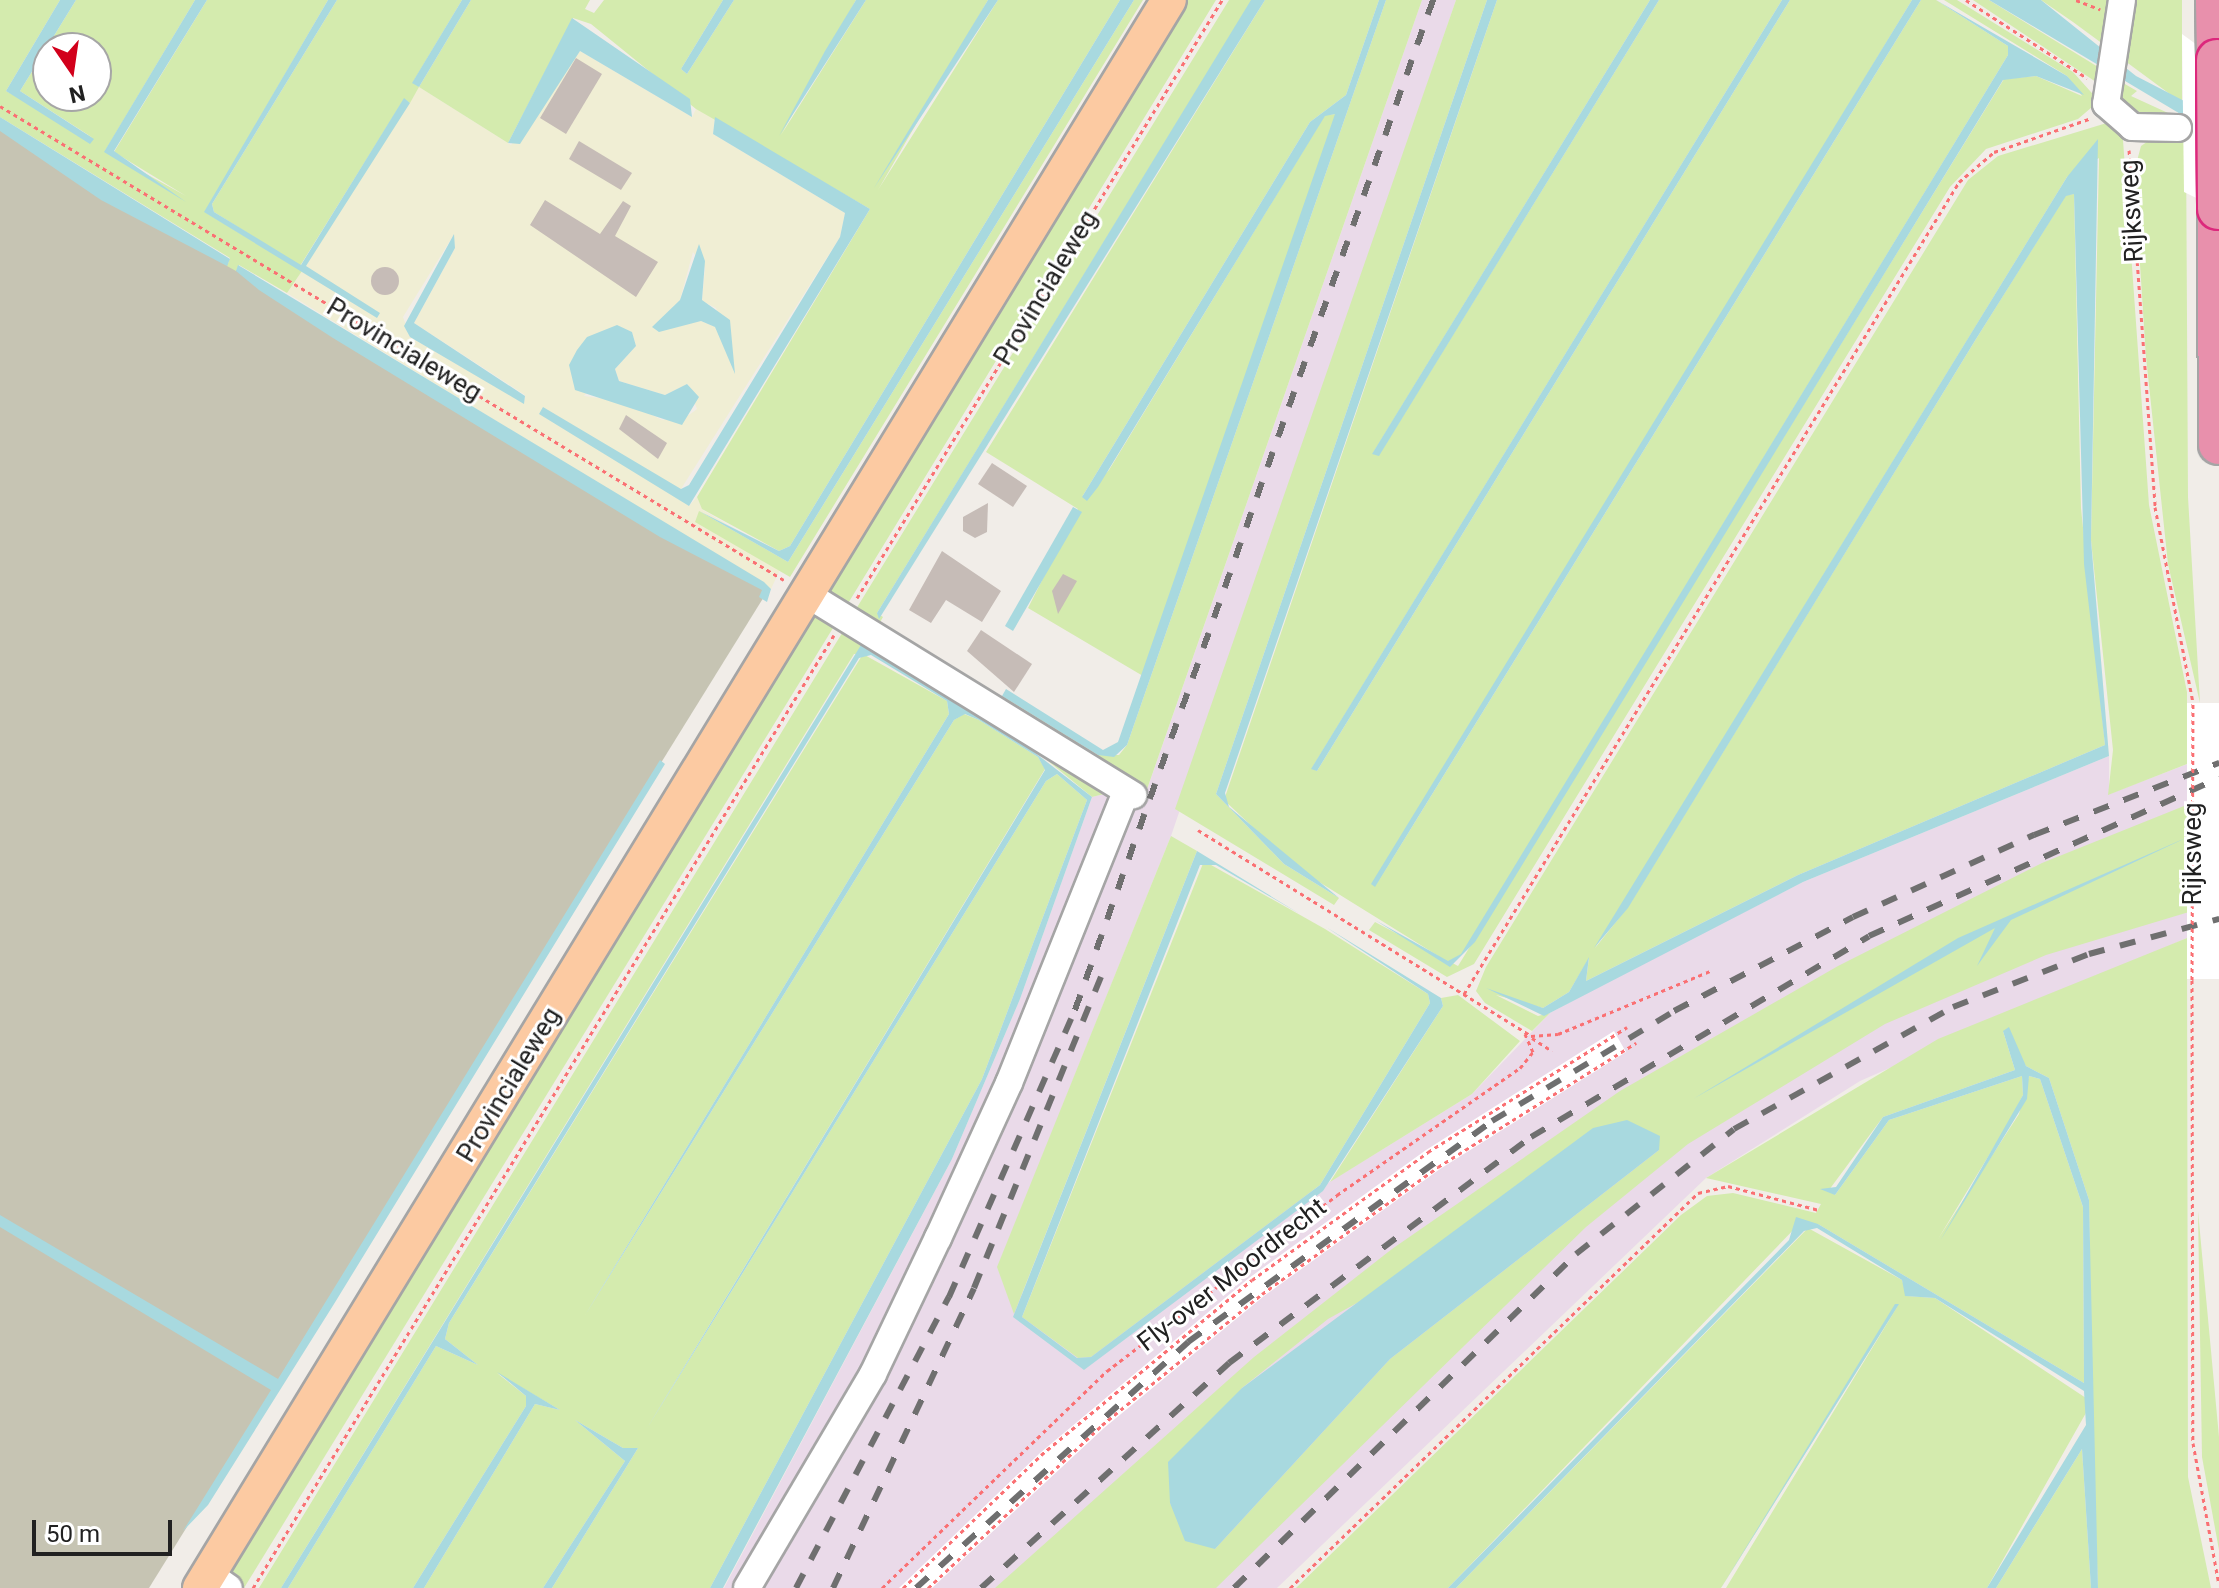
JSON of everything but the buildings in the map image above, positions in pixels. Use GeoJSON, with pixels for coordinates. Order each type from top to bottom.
{"type":"FeatureCollection","features":[{"type":"Feature","properties":{"kind":"highway"},"geometry":{"type":"LineString","coordinates":[[2216,0],[2219,444]]}},
{"type":"Feature","properties":{"kind":"main road","name":"Provincialeweg"},"geometry":{"type":"LineString","coordinates":[[213,1583],[1169,0]]}},
{"type":"Feature","properties":{"kind":"street"},"geometry":{"type":"LineString","coordinates":[[2122,0],[2120,31],[2108,91],[2132,127],[2178,128]]}},
{"type":"Feature","properties":{"kind":"street"},"geometry":{"type":"LineString","coordinates":[[747,1588],[879,1361],[1009,1083],[1129,794],[808,595]]}},
{"type":"Feature","properties":{"kind":"path","name":"Provincialeweg"},"geometry":{"type":"LineString","coordinates":[[253,1588],[1222,0]]}},
{"type":"Feature","properties":{"kind":"path"},"geometry":{"type":"LineString","coordinates":[[1464,994],[1959,182],[1994,152],[2092,118],[2108,91],[1966,0]]}},
{"type":"Feature","properties":{"kind":"path","name":"Provincialeweg"},"geometry":{"type":"LineString","coordinates":[[0,106],[808,595]]}},
{"type":"Feature","properties":{"kind":"path","name":"Rijksweg"},"geometry":{"type":"LineString","coordinates":[[2132,127],[2130,189],[2155,507],[2193,703],[2193,1443],[2219,1584]]}},
{"type":"Feature","properties":{"kind":"path"},"geometry":{"type":"LineString","coordinates":[[1198,830],[1552,1051]]}},
{"type":"Feature","properties":{"kind":"path"},"geometry":{"type":"LineString","coordinates":[[1525,1034],[1558,1034],[1710,971]]}},
{"type":"Feature","properties":{"kind":"path","name":"Fly-over Moordrecht"},"geometry":{"type":"LineString","coordinates":[[903,1588],[1041,1455],[1243,1286],[1428,1152],[1627,1027]]}},
{"type":"Feature","properties":{"kind":"path"},"geometry":{"type":"LineString","coordinates":[[882,1588],[1107,1371],[1337,1195],[1520,1068],[1533,1052],[1525,1034]]}},
{"type":"Feature","properties":{"kind":"path"},"geometry":{"type":"LineString","coordinates":[[928,1588],[1102,1425],[1262,1294],[1438,1167],[1636,1043]]}},
{"type":"Feature","properties":{"kind":"path"},"geometry":{"type":"LineString","coordinates":[[1290,1588],[1698,1193],[1728,1186],[1819,1210]]}},
{"type":"Feature","properties":{"kind":"shaded area"},"geometry":{"type":"Polygon","coordinates":[[[1422,0],[1456,0],[1171,836],[1062,1107],[1017,1318],[1323,1186],[1472,1094],[1550,1013],[1616,977],[1803,882],[2109,756],[2109,794],[2219,752],[2187,938],[1860,1081],[1706,1178],[1277,1588],[724,1588],[952,1159],[1020,999],[1092,797],[1112,792],[1142,804],[1422,0]]]}},
{"type":"Feature","properties":{"kind":"shaded area"},"geometry":{"type":"Polygon","coordinates":[[[580,51],[692,117],[696,109],[715,117],[713,134],[845,213],[840,237],[681,489],[689,506],[697,497],[703,510],[785,559],[771,589],[287,293],[302,271],[378,317],[305,266],[419,87],[511,145],[580,51]],[[453,236],[403,317],[410,337],[524,403],[525,395],[414,323],[455,248],[453,236]],[[693,252],[680,300],[653,327],[701,321],[716,327],[735,373],[716,308],[702,301],[705,268],[693,252]],[[632,332],[584,396],[627,402],[662,420],[689,415],[697,409],[688,384],[665,395],[619,381],[615,369],[636,346],[632,332]]]}},
{"type":"Feature","properties":{"kind":"shaded area"},"geometry":{"type":"Polygon","coordinates":[[[0,126],[767,592],[149,1588],[0,1588],[0,126]]]}},
{"type":"Feature","properties":{"kind":"green space"},"geometry":{"type":"Polygon","coordinates":[[[0,0],[60,0],[41,32],[32,32],[32,47],[6,91],[32,105],[32,112],[45,112],[93,138],[53,112],[112,112],[112,32],[56,32],[76,0],[195,0],[105,151],[186,196],[114,152],[207,0],[328,0],[205,212],[302,271],[287,293],[239,265],[236,271],[227,266],[230,258],[0,117],[0,0]]]}},
{"type":"Feature","properties":{"kind":"green space"},"geometry":{"type":"Polygon","coordinates":[[[337,0],[462,0],[413,82],[419,87],[410,103],[404,99],[300,266],[214,212],[212,204],[337,0]]]}},
{"type":"Feature","properties":{"kind":"green space"},"geometry":{"type":"Polygon","coordinates":[[[471,0],[590,0],[585,9],[594,13],[604,0],[723,0],[681,69],[687,74],[734,0],[856,0],[781,135],[866,0],[988,0],[878,190],[998,0],[1120,0],[790,546],[779,551],[702,509],[697,497],[870,209],[696,109],[591,24],[573,18],[508,143],[419,87],[471,0]]]}},
{"type":"Feature","properties":{"kind":"green space"},"geometry":{"type":"Polygon","coordinates":[[[1134,0],[1143,0],[790,577],[695,522],[699,511],[788,562],[1134,0]]]}},
{"type":"Feature","properties":{"kind":"green space"},"geometry":{"type":"Polygon","coordinates":[[[1183,0],[1216,0],[844,610],[829,596],[836,568],[1009,300],[1029,253],[1183,0]]]}},
{"type":"Feature","properties":{"kind":"green space"},"geometry":{"type":"Polygon","coordinates":[[[1229,0],[1252,0],[877,613],[883,617],[875,631],[853,614],[1229,0]]]}},
{"type":"Feature","properties":{"kind":"green space"},"geometry":{"type":"Polygon","coordinates":[[[1265,0],[1379,0],[1346,95],[1310,122],[1082,497],[1109,470],[1325,115],[1336,114],[1143,676],[1028,608],[1078,509],[986,452],[1265,0]]]}},
{"type":"Feature","properties":{"kind":"green space"},"geometry":{"type":"Polygon","coordinates":[[[1386,0],[1422,0],[1145,795],[994,706],[1002,696],[1098,755],[1119,755],[1127,745],[1386,0]]]}},
{"type":"Feature","properties":{"kind":"green space"},"geometry":{"type":"Polygon","coordinates":[[[1456,0],[1487,0],[1216,794],[1284,864],[1339,898],[1334,905],[1175,809],[1456,0]]]}},
{"type":"Feature","properties":{"kind":"green space"},"geometry":{"type":"Polygon","coordinates":[[[1497,0],[1650,0],[1373,453],[1379,455],[1659,0],[1782,0],[1312,768],[1317,771],[1790,0],[1912,0],[1375,887],[1921,0],[1936,0],[2008,46],[2008,55],[1462,954],[1448,962],[1295,867],[1224,800],[1497,0]]]}},
{"type":"Feature","properties":{"kind":"green space"},"geometry":{"type":"Polygon","coordinates":[[[1944,0],[1957,0],[2073,72],[2099,101],[2078,119],[1986,149],[1950,187],[1474,964],[1447,977],[1369,930],[1375,922],[1458,966],[2004,79],[2036,76],[2082,96],[2067,76],[1944,0]]]}},
{"type":"Feature","properties":{"kind":"green space"},"geometry":{"type":"Polygon","coordinates":[[[1973,0],[1989,0],[2103,70],[2099,84],[1973,0]]]}},
{"type":"Feature","properties":{"kind":"green space"},"geometry":{"type":"Polygon","coordinates":[[[2041,0],[2112,0],[2107,47],[2073,22],[2041,0]]]}},
{"type":"Feature","properties":{"kind":"green space"},"geometry":{"type":"Polygon","coordinates":[[[2131,0],[2182,0],[2182,103],[2125,61],[2131,0]]]}},
{"type":"Feature","properties":{"kind":"green space"},"geometry":{"type":"Polygon","coordinates":[[[32,72],[32,99],[20,91],[32,72]]]}},
{"type":"Feature","properties":{"kind":"green space"},"geometry":{"type":"Polygon","coordinates":[[[2118,80],[2137,91],[2131,96],[2179,118],[2123,113],[2118,80]]]}},
{"type":"Feature","properties":{"kind":"green space"},"geometry":{"type":"Polygon","coordinates":[[[2110,122],[2123,140],[2149,505],[2187,692],[2187,764],[2108,795],[2113,750],[2091,540],[2099,158],[2067,177],[1595,948],[1628,907],[2066,195],[2074,194],[2081,508],[2105,745],[1798,875],[1586,981],[1589,958],[1569,992],[1543,1008],[1496,995],[1538,1016],[1550,1013],[1532,1031],[1485,1003],[1476,991],[1486,967],[1968,180],[1998,156],[2110,122]]]}},
{"type":"Feature","properties":{"kind":"green space"},"geometry":{"type":"Polygon","coordinates":[[[2154,137],[2186,138],[2188,497],[2200,703],[2168,564],[2146,357],[2134,172],[2141,146],[2154,137]]]}},
{"type":"Feature","properties":{"kind":"green space"},"geometry":{"type":"Polygon","coordinates":[[[817,615],[835,619],[833,628],[244,1588],[230,1572],[240,1546],[797,635],[817,615]]]}},
{"type":"Feature","properties":{"kind":"green space"},"geometry":{"type":"Polygon","coordinates":[[[847,625],[1112,792],[1092,797],[1036,751],[878,653],[854,654],[281,1588],[259,1588],[847,625]]]}},
{"type":"Feature","properties":{"kind":"green space"},"geometry":{"type":"Polygon","coordinates":[[[863,654],[947,701],[949,714],[584,1317],[954,720],[964,714],[979,720],[1038,757],[1045,769],[646,1430],[1046,781],[1057,774],[1087,800],[982,1079],[710,1588],[552,1588],[638,1448],[623,1448],[575,1420],[625,1461],[543,1588],[424,1588],[535,1404],[560,1410],[497,1373],[526,1396],[526,1406],[413,1588],[288,1588],[436,1346],[478,1365],[445,1339],[449,1323],[863,654]]]}},
{"type":"Feature","properties":{"kind":"green space"},"geometry":{"type":"Polygon","coordinates":[[[2189,804],[2189,912],[2046,955],[1885,1024],[1688,1144],[1586,1227],[1216,1588],[995,1588],[1254,1357],[1392,1249],[1620,1091],[1838,966],[2042,863],[2189,804]],[[1659,1136],[1328,1319],[1242,1388],[1170,1503],[1177,1516],[1215,1549],[1390,1359],[1659,1150],[1659,1136]]]}},
{"type":"Feature","properties":{"kind":"green space"},"geometry":{"type":"Polygon","coordinates":[[[1171,836],[1197,851],[1014,1314],[997,1267],[1171,836]]]}},
{"type":"Feature","properties":{"kind":"green space"},"geometry":{"type":"Polygon","coordinates":[[[1204,861],[1325,929],[1428,994],[1430,1003],[1320,1185],[1091,1357],[1078,1358],[1022,1317],[1204,861]]]}},
{"type":"Feature","properties":{"kind":"green space"},"geometry":{"type":"Polygon","coordinates":[[[2187,938],[2188,1477],[2211,1588],[2098,1588],[2091,1404],[1987,1588],[1726,1588],[1899,1304],[1721,1588],[1456,1588],[1808,1228],[1902,1280],[1907,1296],[1935,1298],[2092,1402],[2089,1200],[2049,1078],[2026,1066],[2003,1031],[2015,1070],[1883,1117],[1829,1190],[1835,1195],[1889,1120],[2022,1076],[2023,1095],[2011,1119],[1938,1239],[2019,1114],[2029,1076],[2040,1079],[2083,1207],[2084,1383],[1818,1224],[1798,1225],[1448,1588],[1296,1588],[1681,1215],[1707,1196],[1733,1193],[1816,1213],[1821,1204],[1706,1178],[1938,1039],[2187,938]]]}},
{"type":"Feature","properties":{"kind":"green space"},"geometry":{"type":"Polygon","coordinates":[[[1458,995],[1520,1041],[1472,1094],[1330,1182],[1443,1006],[1441,998],[1458,995]]]}},
{"type":"Feature","properties":{"kind":"green space"},"geometry":{"type":"Polygon","coordinates":[[[2198,1211],[2219,1437],[2219,1550],[2202,1457],[2198,1211]]]}},
{"type":"Feature","properties":{"kind":"green space"},"geometry":{"type":"Polygon","coordinates":[[[2082,1449],[2091,1588],[1996,1588],[2082,1449]]]}},
{"type":"Feature","properties":{"kind":"water"},"geometry":{"type":"Polygon","coordinates":[[[60,0],[76,0],[56,32],[41,32],[60,0]]]}},
{"type":"Feature","properties":{"kind":"water"},"geometry":{"type":"Polygon","coordinates":[[[195,0],[207,0],[114,151],[186,202],[104,152],[195,0]]]}},
{"type":"Feature","properties":{"kind":"water"},"geometry":{"type":"Polygon","coordinates":[[[328,0],[337,0],[212,204],[214,212],[301,265],[404,98],[410,103],[306,266],[380,313],[377,318],[204,212],[328,0]]]}},
{"type":"Feature","properties":{"kind":"water"},"geometry":{"type":"Polygon","coordinates":[[[462,0],[471,0],[419,87],[412,83],[462,0]]]}},
{"type":"Feature","properties":{"kind":"water"},"geometry":{"type":"Polygon","coordinates":[[[723,0],[734,0],[687,74],[681,69],[723,0]]]}},
{"type":"Feature","properties":{"kind":"water"},"geometry":{"type":"Polygon","coordinates":[[[856,0],[866,0],[779,136],[825,51],[856,0]]]}},
{"type":"Feature","properties":{"kind":"water"},"geometry":{"type":"Polygon","coordinates":[[[988,0],[998,0],[874,188],[904,138],[988,0]]]}},
{"type":"Feature","properties":{"kind":"water"},"geometry":{"type":"Polygon","coordinates":[[[1120,0],[1134,0],[788,562],[699,511],[779,551],[790,546],[1120,0]]]}},
{"type":"Feature","properties":{"kind":"water"},"geometry":{"type":"Polygon","coordinates":[[[1251,0],[1265,0],[879,619],[877,613],[1251,0]]]}},
{"type":"Feature","properties":{"kind":"water"},"geometry":{"type":"Polygon","coordinates":[[[1379,0],[1386,0],[1127,745],[1114,757],[1098,755],[1002,696],[1006,689],[1103,750],[1118,742],[1335,114],[1325,116],[1098,487],[1087,501],[1082,497],[1310,122],[1346,95],[1379,0]]]}},
{"type":"Feature","properties":{"kind":"water"},"geometry":{"type":"Polygon","coordinates":[[[1487,0],[1497,0],[1225,793],[1229,807],[1339,898],[1284,864],[1216,794],[1487,0]]]}},
{"type":"Feature","properties":{"kind":"water"},"geometry":{"type":"Polygon","coordinates":[[[1650,0],[1659,0],[1379,456],[1372,454],[1650,0]]]}},
{"type":"Feature","properties":{"kind":"water"},"geometry":{"type":"Polygon","coordinates":[[[1782,0],[1790,0],[1317,771],[1311,769],[1782,0]]]}},
{"type":"Feature","properties":{"kind":"water"},"geometry":{"type":"Polygon","coordinates":[[[1912,0],[1921,0],[1375,887],[1371,884],[1912,0]]]}},
{"type":"Feature","properties":{"kind":"water"},"geometry":{"type":"Polygon","coordinates":[[[1936,0],[2067,76],[2084,95],[2036,76],[2003,80],[1475,942],[1450,967],[1375,920],[1448,961],[1461,954],[2008,55],[2008,46],[1936,0]]]}},
{"type":"Feature","properties":{"kind":"water"},"geometry":{"type":"Polygon","coordinates":[[[1989,0],[2041,0],[2136,76],[2219,119],[2219,137],[1989,0]]]}},
{"type":"Feature","properties":{"kind":"water"},"geometry":{"type":"Polygon","coordinates":[[[572,18],[690,99],[692,117],[580,51],[520,144],[508,143],[572,18]]]}},
{"type":"Feature","properties":{"kind":"water"},"geometry":{"type":"Polygon","coordinates":[[[32,47],[32,72],[20,91],[32,99],[32,107],[6,91],[32,47]]]}},
{"type":"Feature","properties":{"kind":"water"},"geometry":{"type":"Polygon","coordinates":[[[39,112],[52,112],[94,139],[90,144],[39,112]]]}},
{"type":"Feature","properties":{"kind":"water"},"geometry":{"type":"Polygon","coordinates":[[[0,117],[230,259],[227,266],[101,200],[0,131],[0,117]]]}},
{"type":"Feature","properties":{"kind":"water"},"geometry":{"type":"Polygon","coordinates":[[[715,117],[870,209],[689,506],[539,414],[543,407],[681,489],[689,485],[840,237],[845,213],[713,134],[715,117]]]}},
{"type":"Feature","properties":{"kind":"water"},"geometry":{"type":"Polygon","coordinates":[[[2098,139],[2091,540],[2109,756],[1803,882],[1544,1016],[1486,988],[1543,1008],[1569,992],[1589,957],[1586,981],[1798,875],[2105,745],[2084,564],[2074,194],[2066,196],[1976,339],[1628,908],[1594,948],[2067,177],[2098,139]]]}},
{"type":"Feature","properties":{"kind":"water"},"geometry":{"type":"Polygon","coordinates":[[[454,234],[455,248],[414,323],[525,396],[524,404],[410,337],[404,326],[454,234]]]}},
{"type":"Feature","properties":{"kind":"water"},"geometry":{"type":"Polygon","coordinates":[[[699,244],[705,261],[702,300],[730,320],[735,374],[715,327],[701,321],[659,332],[652,327],[680,300],[699,244]]]}},
{"type":"Feature","properties":{"kind":"water"},"geometry":{"type":"Polygon","coordinates":[[[238,265],[764,582],[771,589],[767,602],[759,597],[762,590],[660,537],[333,338],[259,290],[236,271],[238,265]]]}},
{"type":"Feature","properties":{"kind":"water"},"geometry":{"type":"Polygon","coordinates":[[[617,325],[632,332],[636,346],[615,369],[619,381],[665,395],[687,384],[699,397],[682,425],[575,390],[569,365],[577,350],[587,337],[617,325]]]}},
{"type":"Feature","properties":{"kind":"water"},"geometry":{"type":"Polygon","coordinates":[[[1073,507],[1082,512],[1013,631],[1005,626],[1073,507]]]}},
{"type":"Feature","properties":{"kind":"water"},"geometry":{"type":"Polygon","coordinates":[[[861,645],[1007,731],[1092,797],[1020,999],[952,1159],[723,1588],[710,1588],[982,1079],[1087,800],[1057,774],[1046,781],[646,1430],[1045,770],[1038,757],[979,720],[965,714],[954,720],[584,1317],[949,714],[947,701],[871,655],[859,658],[449,1323],[445,1339],[478,1365],[436,1346],[288,1588],[281,1588],[861,645]]]}},
{"type":"Feature","properties":{"kind":"water"},"geometry":{"type":"Polygon","coordinates":[[[660,760],[665,764],[334,1304],[208,1505],[183,1531],[271,1390],[0,1227],[0,1215],[278,1379],[660,760]]]}},
{"type":"Feature","properties":{"kind":"water"},"geometry":{"type":"Polygon","coordinates":[[[2190,836],[2011,920],[1977,966],[1995,928],[1693,1099],[1958,938],[2190,836]]]}},
{"type":"Feature","properties":{"kind":"water"},"geometry":{"type":"Polygon","coordinates":[[[1197,851],[1300,914],[1216,865],[1200,865],[1022,1317],[1077,1358],[1091,1357],[1320,1185],[1430,1003],[1428,994],[1326,927],[1441,998],[1443,1006],[1323,1191],[1084,1370],[1013,1317],[1197,851]]]}},
{"type":"Feature","properties":{"kind":"water"},"geometry":{"type":"Polygon","coordinates":[[[2009,1027],[2026,1066],[2049,1078],[2089,1200],[2098,1588],[2091,1588],[2082,1449],[1996,1588],[1987,1588],[2086,1425],[2084,1391],[1935,1298],[1905,1296],[1902,1280],[1817,1228],[1804,1231],[1456,1588],[1448,1588],[1789,1240],[1796,1217],[1818,1224],[2084,1383],[2083,1207],[2040,1079],[2029,1076],[2027,1099],[1940,1241],[2023,1095],[2022,1076],[1889,1120],[1835,1195],[1820,1189],[1836,1187],[1883,1117],[2015,1070],[2003,1031],[2009,1027]]]}},
{"type":"Feature","properties":{"kind":"water"},"geometry":{"type":"Polygon","coordinates":[[[1627,1120],[1660,1136],[1659,1150],[1390,1359],[1215,1549],[1185,1541],[1170,1503],[1168,1462],[1242,1388],[1593,1128],[1627,1120]]]}},
{"type":"Feature","properties":{"kind":"water"},"geometry":{"type":"Polygon","coordinates":[[[1895,1304],[1899,1304],[1721,1588],[1895,1304]]]}},
{"type":"Feature","properties":{"kind":"water"},"geometry":{"type":"Polygon","coordinates":[[[497,1372],[560,1410],[535,1404],[424,1588],[413,1588],[526,1406],[526,1396],[497,1372]]]}},
{"type":"Feature","properties":{"kind":"water"},"geometry":{"type":"Polygon","coordinates":[[[575,1420],[623,1448],[638,1448],[552,1588],[543,1588],[625,1461],[575,1420]]]}},
{"type":"Feature","properties":{"kind":"pier"},"geometry":{"type":"Polygon","coordinates":[[[2182,34],[2219,61],[2219,209],[2184,192],[2182,34]]]}},
{"type":"Feature","properties":{"kind":"pier"},"geometry":{"type":"Polygon","coordinates":[[[2187,703],[2219,703],[2219,979],[2187,979],[2187,703]]]}},
{"type":"Feature","properties":{"kind":"pier"},"geometry":{"type":"Polygon","coordinates":[[[1614,1031],[1626,1052],[1440,1169],[1264,1296],[1104,1428],[932,1588],[899,1588],[1040,1453],[1249,1278],[1426,1150],[1614,1031]]]}},
{"type":"Feature","properties":{"kind":"railway"},"geometry":{"type":"LineString","coordinates":[[796,1588],[949,1297],[1075,1010],[1433,0]]}},
{"type":"Feature","properties":{"kind":"railway"},"geometry":{"type":"LineString","coordinates":[[916,1588],[1188,1342],[1492,1121],[1674,1011],[1853,917],[2034,835],[2219,763]]}},
{"type":"Feature","properties":{"kind":"railway"},"geometry":{"type":"LineString","coordinates":[[981,1588],[1229,1363],[1531,1137],[1869,936],[2219,778]]}},
{"type":"Feature","properties":{"kind":"railway"},"geometry":{"type":"LineString","coordinates":[[1234,1588],[1576,1254],[1734,1129],[1953,1007],[2089,954],[2219,919]]}},
{"type":"Feature","properties":{"kind":"railway"},"geometry":{"type":"LineString","coordinates":[[833,1588],[974,1288],[1101,977]]}}]}
